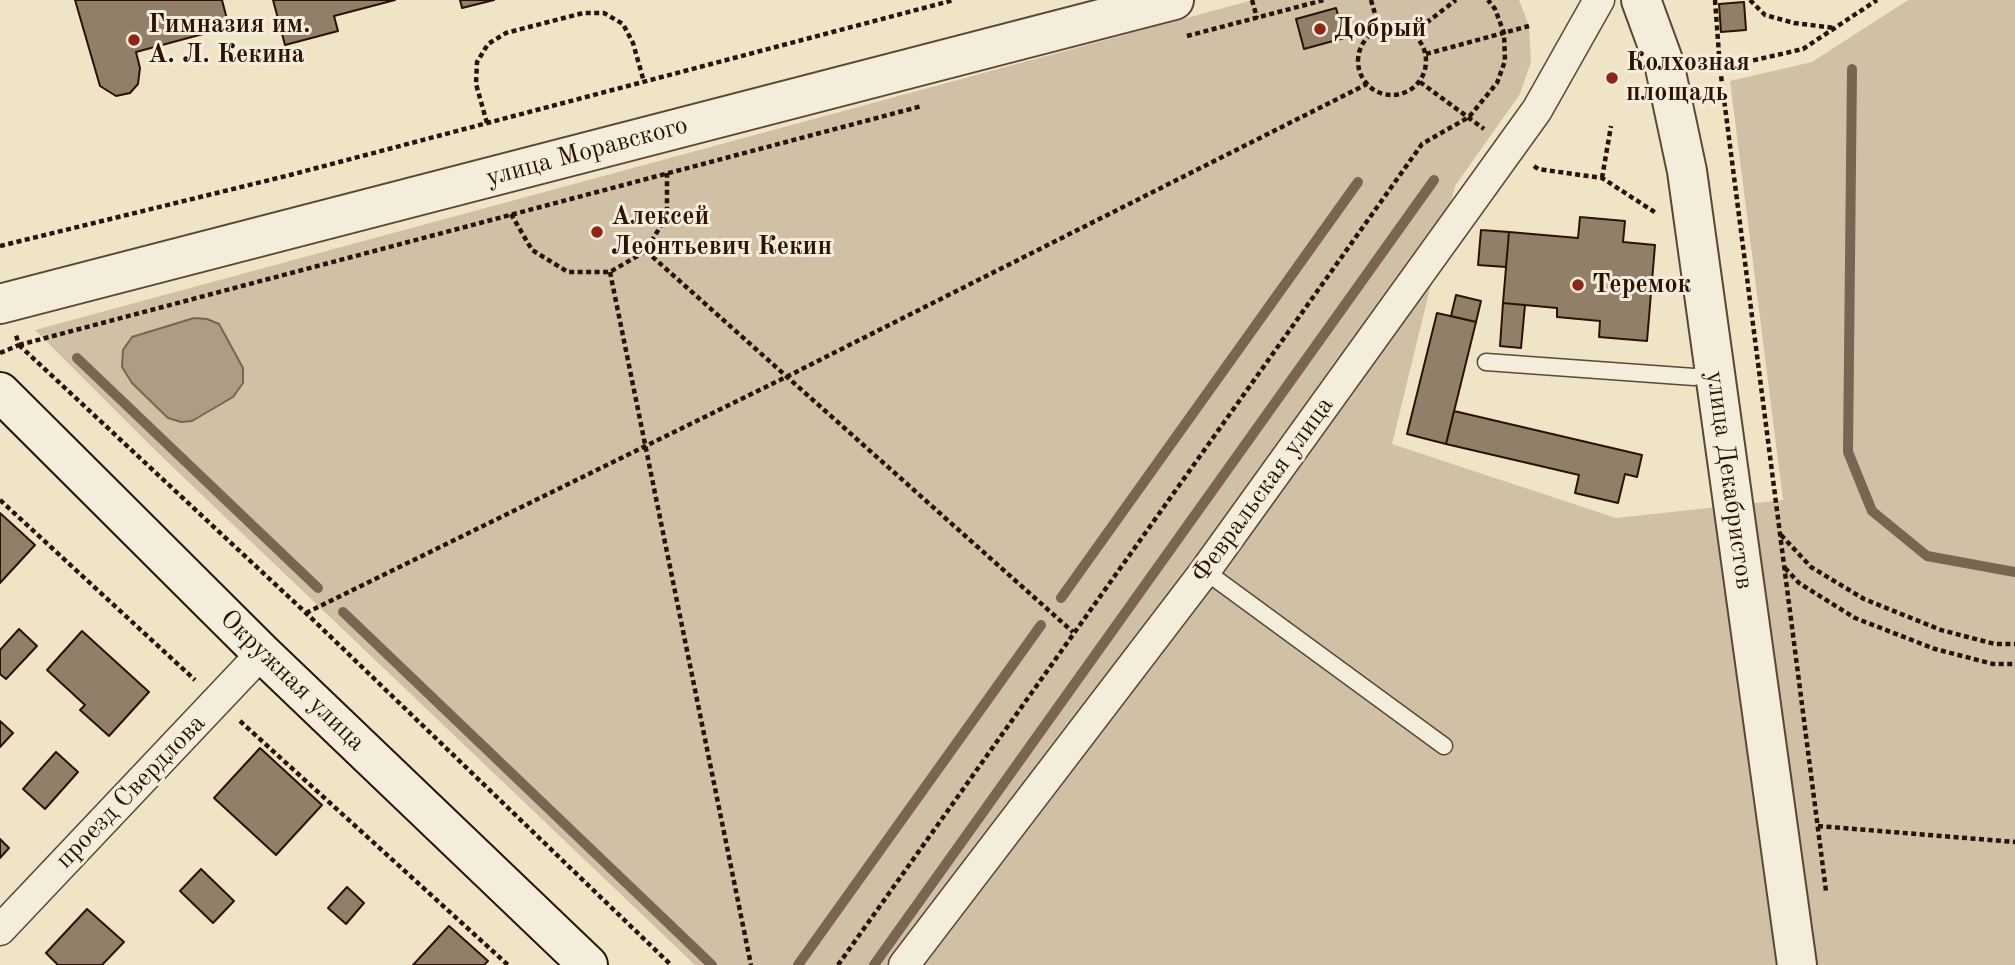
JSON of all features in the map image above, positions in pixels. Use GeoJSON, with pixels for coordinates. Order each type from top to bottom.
{"type":"FeatureCollection","features":[{"type":"Feature","properties":{"kind":"street","name":"улица Моравского"},"geometry":{"type":"LineString","coordinates":[[0,304],[1174,0]]}},
{"type":"Feature","properties":{"kind":"street","name":"Февральская улица"},"geometry":{"type":"LineString","coordinates":[[904,965],[1205,571],[1538,110],[1599,0]]}},
{"type":"Feature","properties":{"kind":"street","name":"улица Декабристов"},"geometry":{"type":"LineString","coordinates":[[1641,0],[1664,63],[1687,171],[1797,965]]}},
{"type":"Feature","properties":{"kind":"street","name":"Окружная улица"},"geometry":{"type":"LineString","coordinates":[[0,392],[262,653],[587,965]]}},
{"type":"Feature","properties":{"kind":"street","name":"проезд Свердлова"},"geometry":{"type":"LineString","coordinates":[[0,930],[262,653]]}},
{"type":"Feature","properties":{"kind":"lane"},"geometry":{"type":"LineString","coordinates":[[1486,362],[1694,377],[1714,373]]}},
{"type":"Feature","properties":{"kind":"lane"},"geometry":{"type":"LineString","coordinates":[[1205,571],[1444,746]]}},
{"type":"Feature","properties":{"kind":"path"},"geometry":{"type":"LineString","coordinates":[[0,246],[290,175],[954,0]]}},
{"type":"Feature","properties":{"kind":"path"},"geometry":{"type":"LineString","coordinates":[[1252,0],[1257,18]]}},
{"type":"Feature","properties":{"kind":"path"},"geometry":{"type":"LineString","coordinates":[[1176,39],[1324,0]]}},
{"type":"Feature","properties":{"kind":"path"},"geometry":{"type":"LineString","coordinates":[[1371,0],[1379,28]]}},
{"type":"Feature","properties":{"kind":"path"},"geometry":{"type":"LineString","coordinates":[[1413,33],[1456,0]]}},
{"type":"Feature","properties":{"kind":"path"},"geometry":{"type":"LineString","coordinates":[[838,965],[1422,144],[1469,117],[1497,83],[1505,61],[1504,33],[1495,9],[1488,0]]}},
{"type":"Feature","properties":{"kind":"path"},"geometry":{"type":"LineString","coordinates":[[1715,0],[1720,68],[1828,902]]}},
{"type":"Feature","properties":{"kind":"path"},"geometry":{"type":"LineString","coordinates":[[1751,0],[1765,15],[1794,23],[1836,28]]}},
{"type":"Feature","properties":{"kind":"path"},"geometry":{"type":"LineString","coordinates":[[1720,68],[1803,49],[1877,0]]}},
{"type":"Feature","properties":{"kind":"path"},"geometry":{"type":"LineString","coordinates":[[487,123],[476,84],[477,62],[488,44],[506,33],[583,13],[604,13],[623,24],[633,43],[644,82]]}},
{"type":"Feature","properties":{"kind":"path"},"geometry":{"type":"LineString","coordinates":[[1396,26],[1413,33],[1424,47],[1427,65],[1420,82],[1406,93],[1389,96],[1371,89],[1360,75],[1358,57],[1364,40],[1379,28],[1396,26]]}},
{"type":"Feature","properties":{"kind":"path"},"geometry":{"type":"LineString","coordinates":[[1426,54],[1530,26]]}},
{"type":"Feature","properties":{"kind":"path"},"geometry":{"type":"LineString","coordinates":[[1420,82],[1538,169],[1602,178],[1696,237]]}},
{"type":"Feature","properties":{"kind":"path"},"geometry":{"type":"LineString","coordinates":[[306,613],[786,377],[1367,84]]}},
{"type":"Feature","properties":{"kind":"path"},"geometry":{"type":"LineString","coordinates":[[671,965],[306,613],[19,345],[935,102]]}},
{"type":"Feature","properties":{"kind":"path"},"geometry":{"type":"LineString","coordinates":[[1602,178],[1611,126]]}},
{"type":"Feature","properties":{"kind":"path"},"geometry":{"type":"LineString","coordinates":[[511,214],[532,250],[568,272],[610,272],[646,251],[667,215],[667,173]]}},
{"type":"Feature","properties":{"kind":"path"},"geometry":{"type":"LineString","coordinates":[[646,251],[1073,632]]}},
{"type":"Feature","properties":{"kind":"path"},"geometry":{"type":"LineString","coordinates":[[610,272],[751,965]]}},
{"type":"Feature","properties":{"kind":"path"},"geometry":{"type":"LineString","coordinates":[[0,500],[508,965]]}},
{"type":"Feature","properties":{"kind":"path"},"geometry":{"type":"LineString","coordinates":[[1780,534],[1811,567],[1864,599],[1941,630],[1995,644],[2015,644]]}},
{"type":"Feature","properties":{"kind":"path"},"geometry":{"type":"LineString","coordinates":[[1784,568],[1799,583],[1855,618],[1935,649],[1993,664],[2015,664]]}},
{"type":"Feature","properties":{"kind":"path"},"geometry":{"type":"LineString","coordinates":[[1818,826],[2015,842]]}},
{"type":"Feature","properties":{"kind":"shaded area"},"geometry":{"type":"Polygon","coordinates":[[[1253,0],[1519,0],[1529,26],[1531,62],[1520,94],[1455,186],[1392,444],[1616,518],[1783,500],[1730,81],[1812,62],[1908,0],[2015,0],[2015,965],[695,965],[158,453],[35,330],[1253,0]]]}},
{"type":"Feature","properties":{"kind":"shaded area"},"geometry":{"type":"Polygon","coordinates":[[[194,318],[219,324],[243,368],[243,383],[233,397],[192,421],[181,422],[168,418],[132,383],[122,367],[123,350],[132,337],[194,318]]]}},
{"type":"Feature","properties":{"kind":"building","name":"Гимназия им. А. Л. Кекина"},"geometry":{"type":"Polygon","coordinates":[[[75,0],[222,0],[229,27],[136,52],[140,68],[138,84],[130,93],[116,96],[100,86],[75,0]]]}},
{"type":"Feature","properties":{"kind":"building","name":"Гимназия им. А. Л. Кекина"},"geometry":{"type":"Polygon","coordinates":[[[273,0],[395,0],[334,16],[338,31],[285,45],[273,0]]]}},
{"type":"Feature","properties":{"kind":"building"},"geometry":{"type":"Polygon","coordinates":[[[460,0],[494,0],[462,8],[460,0]]]}},
{"type":"Feature","properties":{"kind":"building"},"geometry":{"type":"Polygon","coordinates":[[[1744,2],[1746,30],[1721,32],[1719,4],[1744,2]]]}},
{"type":"Feature","properties":{"kind":"building","name":"Добрый"},"geometry":{"type":"Polygon","coordinates":[[[1336,8],[1344,38],[1304,49],[1296,19],[1336,8]]]}},
{"type":"Feature","properties":{"kind":"building","name":"Теремок"},"geometry":{"type":"Polygon","coordinates":[[[1580,217],[1625,221],[1623,242],[1655,245],[1647,341],[1599,337],[1600,321],[1557,317],[1557,308],[1503,303],[1509,232],[1578,238],[1580,217]]]}},
{"type":"Feature","properties":{"kind":"building"},"geometry":{"type":"Polygon","coordinates":[[[1481,230],[1509,232],[1506,267],[1478,265],[1481,230]]]}},
{"type":"Feature","properties":{"kind":"building"},"geometry":{"type":"Polygon","coordinates":[[[1456,295],[1481,301],[1476,322],[1451,316],[1456,295]]]}},
{"type":"Feature","properties":{"kind":"building"},"geometry":{"type":"Polygon","coordinates":[[[1503,303],[1525,305],[1521,348],[1500,346],[1503,303]]]}},
{"type":"Feature","properties":{"kind":"building"},"geometry":{"type":"Polygon","coordinates":[[[1437,313],[1476,322],[1446,444],[1407,434],[1437,313]]]}},
{"type":"Feature","properties":{"kind":"building"},"geometry":{"type":"Polygon","coordinates":[[[1454,411],[1642,455],[1637,477],[1625,474],[1618,503],[1575,493],[1579,475],[1446,444],[1454,411]]]}},
{"type":"Feature","properties":{"kind":"building"},"geometry":{"type":"Polygon","coordinates":[[[0,513],[35,545],[0,583],[0,513]]]}},
{"type":"Feature","properties":{"kind":"building"},"geometry":{"type":"Polygon","coordinates":[[[19,629],[37,646],[6,679],[0,674],[0,650],[19,629]]]}},
{"type":"Feature","properties":{"kind":"building"},"geometry":{"type":"Polygon","coordinates":[[[82,631],[149,692],[109,736],[80,710],[85,705],[47,670],[82,631]]]}},
{"type":"Feature","properties":{"kind":"building"},"geometry":{"type":"Polygon","coordinates":[[[0,721],[13,733],[0,747],[0,721]]]}},
{"type":"Feature","properties":{"kind":"building"},"geometry":{"type":"Polygon","coordinates":[[[260,748],[322,805],[276,855],[214,798],[260,748]]]}},
{"type":"Feature","properties":{"kind":"building"},"geometry":{"type":"Polygon","coordinates":[[[56,752],[78,772],[45,809],[23,789],[56,752]]]}},
{"type":"Feature","properties":{"kind":"building"},"geometry":{"type":"Polygon","coordinates":[[[0,839],[9,848],[0,858],[0,839]]]}},
{"type":"Feature","properties":{"kind":"building"},"geometry":{"type":"Polygon","coordinates":[[[201,869],[234,901],[213,923],[180,891],[201,869]]]}},
{"type":"Feature","properties":{"kind":"building"},"geometry":{"type":"Polygon","coordinates":[[[347,887],[364,903],[346,924],[328,908],[347,887]]]}},
{"type":"Feature","properties":{"kind":"building"},"geometry":{"type":"Polygon","coordinates":[[[87,909],[124,942],[102,965],[58,965],[46,953],[87,909]]]}},
{"type":"Feature","properties":{"kind":"building"},"geometry":{"type":"Polygon","coordinates":[[[449,926],[488,961],[484,965],[413,965],[449,926]]]}},
{"type":"Feature","properties":{"kind":"waterway"},"geometry":{"type":"LineString","coordinates":[[1852,69],[1848,452],[1872,511],[1927,556],[2015,572]]}},
{"type":"Feature","properties":{"kind":"waterway"},"geometry":{"type":"LineString","coordinates":[[874,965],[1434,180]]}},
{"type":"Feature","properties":{"kind":"waterway"},"geometry":{"type":"LineString","coordinates":[[1061,598],[1358,182]]}},
{"type":"Feature","properties":{"kind":"waterway"},"geometry":{"type":"LineString","coordinates":[[77,358],[318,588]]}},
{"type":"Feature","properties":{"kind":"waterway"},"geometry":{"type":"LineString","coordinates":[[343,612],[712,965]]}},
{"type":"Feature","properties":{"kind":"waterway"},"geometry":{"type":"LineString","coordinates":[[798,965],[1041,625]]}},
{"type":"Feature","properties":{"kind":"place","name":"Добрый"},"geometry":{"type":"Point","coordinates":[1320,29]}},
{"type":"Feature","properties":{"kind":"place","name":"Гимназия им. А. Л. Кекина"},"geometry":{"type":"Point","coordinates":[134,40]}},
{"type":"Feature","properties":{"kind":"place","name":"Колхозная площадь"},"geometry":{"type":"Point","coordinates":[1612,78]}},
{"type":"Feature","properties":{"kind":"place","name":"Алексей Леонтьевич Кекин"},"geometry":{"type":"Point","coordinates":[597,232]}},
{"type":"Feature","properties":{"kind":"place","name":"Теремок"},"geometry":{"type":"Point","coordinates":[1578,285]}}]}
